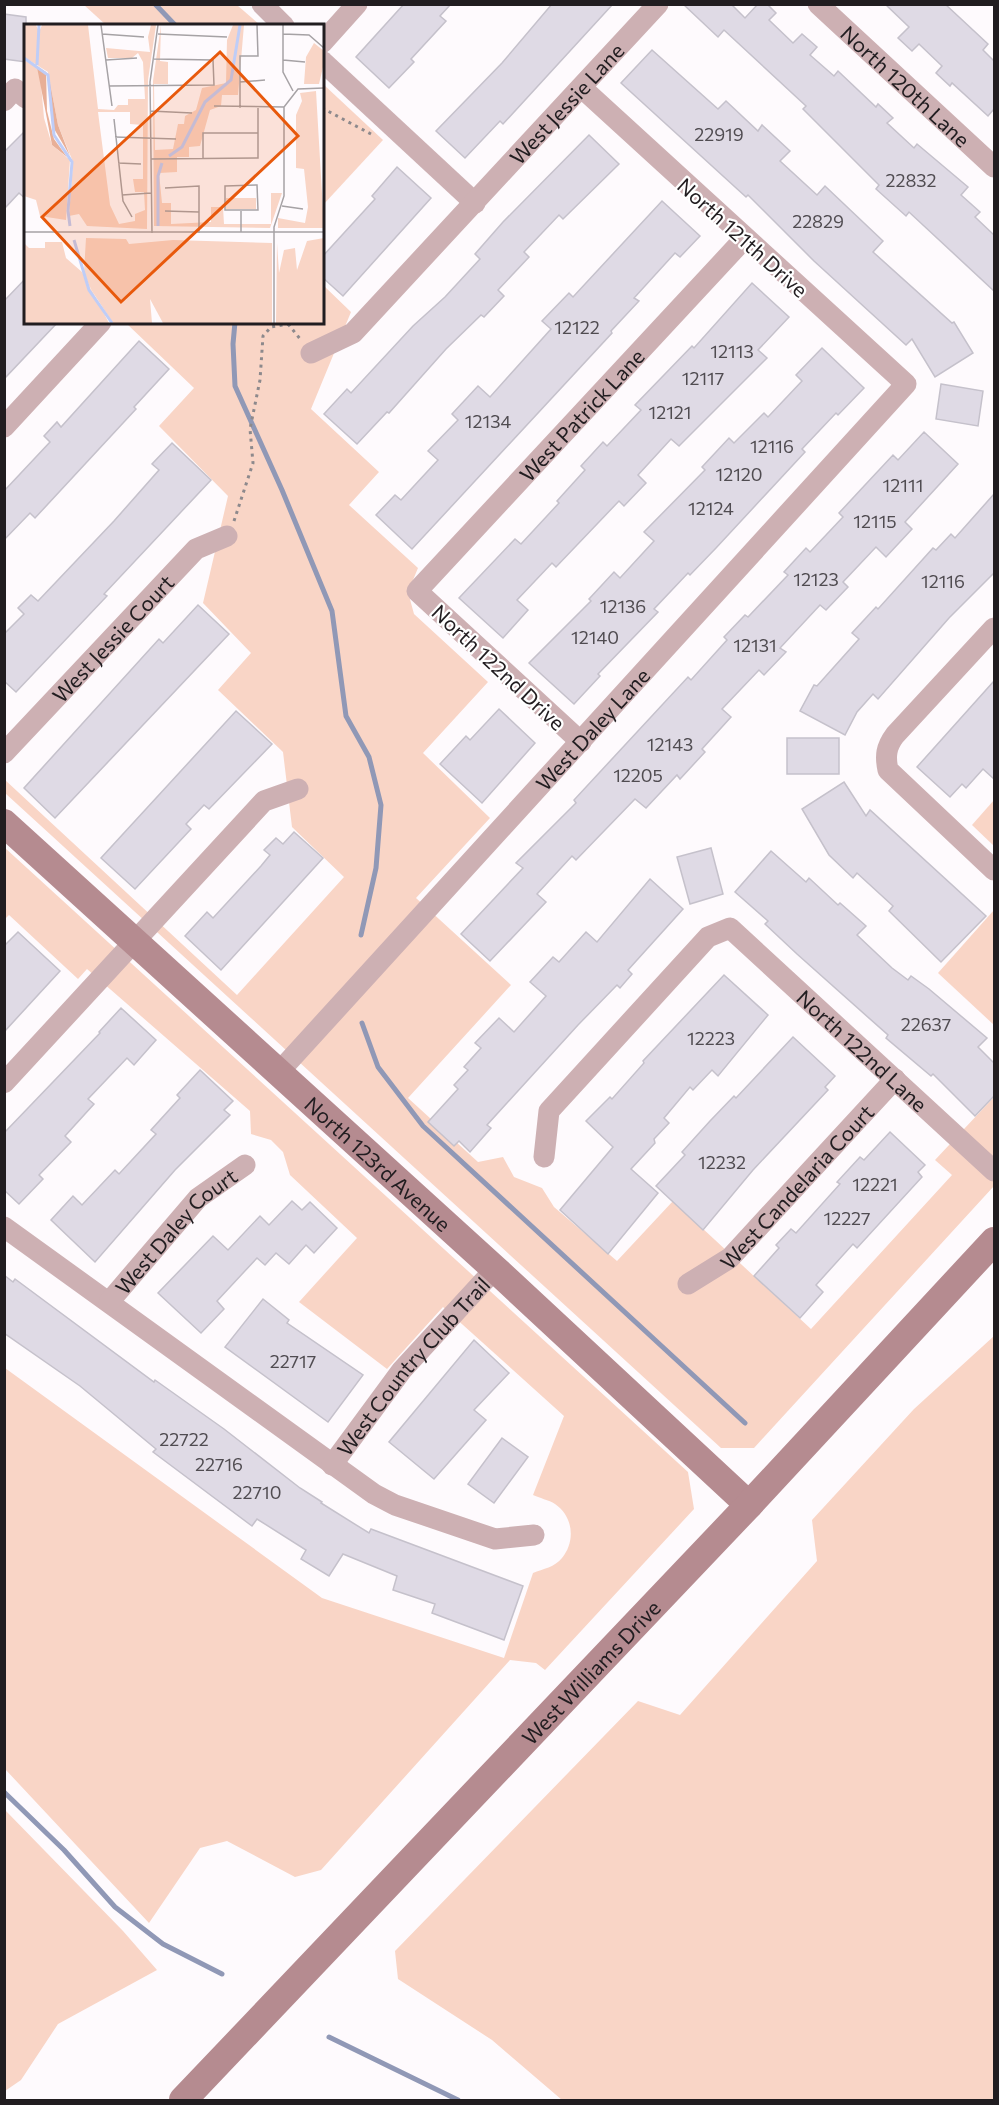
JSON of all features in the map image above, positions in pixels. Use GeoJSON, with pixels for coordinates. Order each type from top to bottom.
{"type":"FeatureCollection","features":[{"type":"Feature","properties":{"kind":"main road","name":"North 123rd Avenue"},"geometry":{"type":"LineString","coordinates":[[4,823],[495,1269],[750,1505]]}},
{"type":"Feature","properties":{"kind":"main road","name":"West Williams Drive"},"geometry":{"type":"LineString","coordinates":[[183,2100],[750,1505],[994,1240]]}},
{"type":"Feature","properties":{"kind":"street"},"geometry":{"type":"LineString","coordinates":[[262,4],[282,24]]}},
{"type":"Feature","properties":{"kind":"street"},"geometry":{"type":"LineString","coordinates":[[324,41],[357,4]]}},
{"type":"Feature","properties":{"kind":"street","name":"West Jessie Lane"},"geometry":{"type":"LineString","coordinates":[[475,203],[658,4]]}},
{"type":"Feature","properties":{"kind":"street","name":"North 120th Lane"},"geometry":{"type":"LineString","coordinates":[[818,4],[994,167]]}},
{"type":"Feature","properties":{"kind":"street"},"geometry":{"type":"LineString","coordinates":[[311,353],[353,333],[475,203],[324,63]]}},
{"type":"Feature","properties":{"kind":"street","name":"North 121th Drive"},"geometry":{"type":"LineString","coordinates":[[582,88],[744,239],[906,384]]}},
{"type":"Feature","properties":{"kind":"street","name":"West Patrick Lane"},"geometry":{"type":"LineString","coordinates":[[417,591],[744,239]]}},
{"type":"Feature","properties":{"kind":"street"},"geometry":{"type":"LineString","coordinates":[[4,427],[99,324]]}},
{"type":"Feature","properties":{"kind":"street","name":"West Daley Lane"},"geometry":{"type":"LineString","coordinates":[[278,1073],[906,384]]}},
{"type":"Feature","properties":{"kind":"street","name":"West Jessie Court"},"geometry":{"type":"LineString","coordinates":[[4,753],[196,549],[227,536]]}},
{"type":"Feature","properties":{"kind":"street","name":"North 122nd Drive"},"geometry":{"type":"LineString","coordinates":[[417,591],[581,742]]}},
{"type":"Feature","properties":{"kind":"street"},"geometry":{"type":"LineString","coordinates":[[994,628],[895,735],[888,744],[885,758],[888,770],[994,870]]}},
{"type":"Feature","properties":{"kind":"street"},"geometry":{"type":"LineString","coordinates":[[4,1083],[264,801],[298,789]]}},
{"type":"Feature","properties":{"kind":"street","name":"North 122nd Lane"},"geometry":{"type":"LineString","coordinates":[[544,1157],[549,1111],[708,937],[730,928],[994,1171]]}},
{"type":"Feature","properties":{"kind":"street","name":"West Candelaria Court"},"geometry":{"type":"LineString","coordinates":[[688,1284],[730,1258],[895,1079]]}},
{"type":"Feature","properties":{"kind":"street","name":"West Daley Court"},"geometry":{"type":"LineString","coordinates":[[109,1302],[198,1198],[245,1165]]}},
{"type":"Feature","properties":{"kind":"street"},"geometry":{"type":"LineString","coordinates":[[4,1227],[332,1465],[395,1505],[495,1539],[534,1535]]}},
{"type":"Feature","properties":{"kind":"street","name":"West Country Club Trail"},"geometry":{"type":"LineString","coordinates":[[332,1465],[402,1370],[495,1269]]}},
{"type":"Feature","properties":{"kind":"path"},"geometry":{"type":"LineString","coordinates":[[324,109],[374,135],[388,122]]}},
{"type":"Feature","properties":{"kind":"path"},"geometry":{"type":"LineString","coordinates":[[227,536],[245,493],[253,463],[250,429],[260,380],[263,336],[271,327],[288,324]]}},
{"type":"Feature","properties":{"kind":"shaded area"},"geometry":{"type":"Polygon","coordinates":[[[84,5],[237,5],[259,24],[105,24],[84,5]]]}},
{"type":"Feature","properties":{"kind":"shaded area"},"geometry":{"type":"Polygon","coordinates":[[[324,85],[383,140],[324,204],[324,85]]]}},
{"type":"Feature","properties":{"kind":"shaded area"},"geometry":{"type":"Polygon","coordinates":[[[324,286],[351,312],[311,409],[379,472],[349,505],[418,568],[408,592],[414,614],[488,682],[423,753],[490,818],[416,898],[511,985],[408,1098],[478,1162],[503,1157],[514,1177],[542,1188],[554,1207],[617,1261],[673,1201],[811,1329],[952,1175],[935,1160],[994,1097],[994,1186],[754,1448],[721,1448],[5,793],[4,779],[237,995],[344,877],[292,827],[283,752],[218,690],[251,653],[203,603],[228,496],[159,426],[194,388],[127,324],[324,324],[324,286]]]}},
{"type":"Feature","properties":{"kind":"shaded area"},"geometry":{"type":"Polygon","coordinates":[[[994,800],[994,846],[972,825],[994,800]]]}},
{"type":"Feature","properties":{"kind":"shaded area"},"geometry":{"type":"Polygon","coordinates":[[[4,847],[688,1472],[694,1509],[545,1670],[536,1663],[510,1660],[321,1870],[295,1877],[227,1841],[200,1848],[149,1923],[5,1769],[5,1368],[322,1598],[504,1658],[533,1573],[556,1564],[566,1551],[571,1537],[569,1522],[561,1509],[550,1501],[533,1495],[564,1416],[443,1307],[387,1369],[299,1302],[357,1238],[290,1175],[283,1152],[271,1140],[251,1134],[250,1111],[87,969],[78,979],[9,915],[5,919],[4,847]]]}},
{"type":"Feature","properties":{"kind":"shaded area"},"geometry":{"type":"Polygon","coordinates":[[[994,910],[994,1025],[938,973],[994,910]]]}},
{"type":"Feature","properties":{"kind":"shaded area"},"geometry":{"type":"Polygon","coordinates":[[[994,1336],[994,2100],[562,2100],[492,2040],[398,1979],[395,1951],[638,1701],[680,1715],[817,1561],[812,1520],[914,1409],[994,1336]]]}},
{"type":"Feature","properties":{"kind":"shaded area"},"geometry":{"type":"Polygon","coordinates":[[[5,1810],[123,1931],[157,1970],[58,2024],[21,2080],[5,2091],[5,1810]]]}},
{"type":"Feature","properties":{"kind":"building"},"geometry":{"type":"Polygon","coordinates":[[[404,4],[451,4],[440,16],[446,21],[411,59],[414,62],[389,88],[356,57],[404,4]]]}},
{"type":"Feature","properties":{"kind":"building"},"geometry":{"type":"Polygon","coordinates":[[[552,4],[613,4],[503,124],[500,121],[465,158],[436,131],[502,63],[552,4]]]}},
{"type":"Feature","properties":{"kind":"building"},"geometry":{"type":"Polygon","coordinates":[[[683,4],[731,4],[745,18],[758,4],[767,4],[776,13],[769,20],[793,43],[802,34],[817,47],[810,55],[834,76],[838,71],[876,107],[878,104],[893,118],[887,123],[914,148],[917,144],[968,187],[961,195],[980,212],[975,217],[994,235],[994,291],[909,212],[906,216],[876,189],[879,185],[803,109],[806,106],[724,30],[718,37],[683,4]]]}},
{"type":"Feature","properties":{"kind":"building"},"geometry":{"type":"Polygon","coordinates":[[[885,4],[945,4],[988,44],[983,50],[994,61],[994,109],[988,116],[952,83],[950,86],[936,73],[942,66],[919,44],[912,51],[898,38],[909,27],[885,4]]]}},
{"type":"Feature","properties":{"kind":"building"},"geometry":{"type":"Polygon","coordinates":[[[4,14],[26,17],[24,62],[4,59],[4,14]]]}},
{"type":"Feature","properties":{"kind":"building"},"geometry":{"type":"Polygon","coordinates":[[[652,50],[718,109],[726,101],[758,131],[762,125],[790,151],[780,161],[817,195],[825,186],[883,241],[873,252],[952,323],[954,322],[973,353],[935,377],[912,339],[906,345],[814,261],[748,195],[746,197],[621,83],[652,50]]]}},
{"type":"Feature","properties":{"kind":"building"},"geometry":{"type":"Polygon","coordinates":[[[24,132],[24,197],[19,193],[4,209],[4,152],[24,132]]]}},
{"type":"Feature","properties":{"kind":"building"},"geometry":{"type":"Polygon","coordinates":[[[589,135],[619,164],[563,219],[559,215],[524,252],[529,257],[498,290],[504,296],[484,317],[481,315],[446,349],[389,413],[387,412],[357,444],[324,414],[347,389],[351,393],[413,326],[445,297],[480,259],[475,254],[503,222],[589,135]]]}},
{"type":"Feature","properties":{"kind":"building"},"geometry":{"type":"Polygon","coordinates":[[[397,167],[431,198],[343,296],[324,279],[324,255],[375,199],[372,196],[397,167]]]}},
{"type":"Feature","properties":{"kind":"building"},"geometry":{"type":"Polygon","coordinates":[[[662,201],[700,236],[680,257],[675,253],[634,298],[639,301],[611,331],[612,333],[412,549],[376,515],[395,495],[401,500],[438,460],[428,451],[458,420],[452,414],[478,386],[490,397],[551,329],[542,321],[569,293],[573,297],[662,201]]]}},
{"type":"Feature","properties":{"kind":"building"},"geometry":{"type":"Polygon","coordinates":[[[24,280],[24,324],[56,324],[4,379],[4,301],[24,280]]]}},
{"type":"Feature","properties":{"kind":"building"},"geometry":{"type":"Polygon","coordinates":[[[752,283],[789,317],[758,350],[767,358],[679,446],[671,439],[638,475],[646,483],[624,506],[619,501],[556,567],[552,563],[517,600],[528,610],[503,638],[459,598],[515,539],[521,544],[559,503],[557,501],[585,470],[581,466],[603,442],[607,446],[641,410],[635,405],[692,346],[694,348],[752,283]]]}},
{"type":"Feature","properties":{"kind":"building"},"geometry":{"type":"Polygon","coordinates":[[[139,341],[169,369],[134,407],[136,409],[35,518],[30,513],[4,540],[4,491],[50,442],[44,436],[57,422],[61,427],[139,341]]]}},
{"type":"Feature","properties":{"kind":"building"},"geometry":{"type":"Polygon","coordinates":[[[822,348],[864,388],[838,415],[836,413],[802,449],[805,452],[716,548],[690,575],[688,573],[654,609],[658,612],[598,674],[600,676],[574,704],[529,663],[591,601],[589,599],[614,572],[620,578],[654,541],[644,532],[705,470],[702,467],[729,438],[734,443],[764,413],[768,417],[802,381],[796,375],[822,348]]]}},
{"type":"Feature","properties":{"kind":"building"},"geometry":{"type":"Polygon","coordinates":[[[941,384],[983,391],[978,426],[936,419],[941,384]]]}},
{"type":"Feature","properties":{"kind":"building"},"geometry":{"type":"Polygon","coordinates":[[[924,432],[958,464],[905,522],[912,529],[886,557],[876,547],[843,582],[848,587],[826,610],[820,605],[780,648],[786,652],[764,675],[759,670],[722,709],[731,717],[702,749],[705,752],[680,779],[677,775],[646,808],[635,799],[576,860],[572,856],[537,894],[546,902],[490,961],[461,934],[523,868],[516,863],[576,803],[574,800],[688,677],[691,680],[727,640],[724,637],[745,615],[748,617],[788,575],[784,572],[806,548],[810,552],[843,517],[839,513],[893,455],[898,460],[924,432]]]}},
{"type":"Feature","properties":{"kind":"building"},"geometry":{"type":"Polygon","coordinates":[[[172,443],[211,480],[104,594],[107,596],[16,692],[4,681],[4,634],[24,614],[18,608],[31,595],[38,601],[114,521],[159,470],[152,464],[172,443]]]}},
{"type":"Feature","properties":{"kind":"building"},"geometry":{"type":"Polygon","coordinates":[[[994,494],[994,573],[949,618],[878,699],[873,694],[857,712],[845,735],[800,711],[814,685],[817,686],[859,639],[852,633],[876,607],[878,609],[933,548],[936,550],[951,534],[955,538],[994,494]]]}},
{"type":"Feature","properties":{"kind":"building"},"geometry":{"type":"Polygon","coordinates":[[[198,605],[229,634],[55,818],[24,788],[159,639],[163,643],[198,605]]]}},
{"type":"Feature","properties":{"kind":"building"},"geometry":{"type":"Polygon","coordinates":[[[994,681],[994,779],[983,769],[966,788],[962,784],[950,797],[917,767],[994,681]]]}},
{"type":"Feature","properties":{"kind":"building"},"geometry":{"type":"Polygon","coordinates":[[[499,709],[535,743],[482,803],[440,764],[466,736],[470,740],[499,709]]]}},
{"type":"Feature","properties":{"kind":"building"},"geometry":{"type":"Polygon","coordinates":[[[236,711],[272,744],[209,809],[204,805],[186,824],[191,829],[135,889],[101,858],[236,711]]]}},
{"type":"Feature","properties":{"kind":"building"},"geometry":{"type":"Polygon","coordinates":[[[787,738],[839,738],[839,774],[787,774],[787,738]]]}},
{"type":"Feature","properties":{"kind":"building"},"geometry":{"type":"Polygon","coordinates":[[[844,782],[866,816],[870,810],[986,916],[941,962],[889,911],[893,906],[857,873],[853,878],[829,855],[802,809],[844,782]]]}},
{"type":"Feature","properties":{"kind":"building"},"geometry":{"type":"Polygon","coordinates":[[[294,832],[323,858],[221,970],[185,936],[207,912],[213,918],[270,855],[264,850],[276,838],[283,844],[294,832]]]}},
{"type":"Feature","properties":{"kind":"building"},"geometry":{"type":"Polygon","coordinates":[[[711,848],[723,894],[690,904],[677,857],[711,848]]]}},
{"type":"Feature","properties":{"kind":"building"},"geometry":{"type":"Polygon","coordinates":[[[771,851],[806,882],[809,878],[838,905],[840,903],[866,926],[857,935],[892,968],[908,980],[911,976],[929,989],[987,1038],[978,1047],[994,1063],[994,1096],[975,1116],[933,1074],[931,1076],[886,1038],[888,1035],[797,954],[765,924],[768,921],[735,892],[771,851]]]}},
{"type":"Feature","properties":{"kind":"building"},"geometry":{"type":"Polygon","coordinates":[[[650,879],[683,909],[628,970],[632,974],[620,988],[617,985],[578,1025],[487,1125],[491,1128],[470,1152],[459,1141],[454,1146],[428,1122],[458,1089],[454,1085],[468,1070],[464,1067],[481,1048],[475,1043],[499,1018],[514,1032],[546,996],[530,982],[553,957],[559,962],[586,932],[597,942],[650,879]]]}},
{"type":"Feature","properties":{"kind":"building"},"geometry":{"type":"Polygon","coordinates":[[[18,932],[60,971],[4,1032],[4,946],[18,932]]]}},
{"type":"Feature","properties":{"kind":"building"},"geometry":{"type":"Polygon","coordinates":[[[724,975],[768,1015],[718,1076],[712,1070],[693,1090],[690,1087],[664,1118],[669,1123],[654,1139],[655,1143],[631,1169],[658,1193],[608,1254],[560,1210],[613,1147],[586,1121],[610,1097],[612,1099],[644,1063],[643,1061],[724,975]]]}},
{"type":"Feature","properties":{"kind":"building"},"geometry":{"type":"Polygon","coordinates":[[[121,1008],[156,1040],[134,1065],[127,1058],[88,1099],[94,1104],[65,1136],[71,1142],[39,1175],[43,1179],[19,1204],[4,1190],[4,1133],[121,1008]]]}},
{"type":"Feature","properties":{"kind":"building"},"geometry":{"type":"Polygon","coordinates":[[[793,1037],[835,1076],[825,1087],[828,1090],[753,1170],[703,1230],[656,1186],[685,1155],[682,1152],[710,1121],[734,1096],[736,1098],[793,1037]]]}},
{"type":"Feature","properties":{"kind":"building"},"geometry":{"type":"Polygon","coordinates":[[[200,1070],[233,1101],[224,1110],[230,1115],[175,1170],[95,1262],[51,1220],[73,1196],[82,1205],[115,1170],[119,1174],[156,1134],[151,1130],[180,1098],[177,1095],[200,1070]]]}},
{"type":"Feature","properties":{"kind":"building"},"geometry":{"type":"Polygon","coordinates":[[[890,1132],[925,1165],[918,1172],[922,1177],[857,1248],[853,1244],[816,1285],[823,1292],[800,1318],[754,1276],[779,1248],[776,1245],[791,1229],[796,1233],[840,1184],[837,1182],[860,1157],[864,1160],[890,1132]]]}},
{"type":"Feature","properties":{"kind":"building"},"geometry":{"type":"Polygon","coordinates":[[[292,1201],[302,1210],[310,1202],[337,1228],[314,1253],[306,1245],[289,1264],[276,1253],[265,1265],[257,1258],[217,1301],[224,1309],[201,1333],[158,1293],[213,1236],[228,1250],[260,1216],[269,1225],[292,1201]]]}},
{"type":"Feature","properties":{"kind":"building"},"geometry":{"type":"Polygon","coordinates":[[[4,1275],[13,1282],[15,1279],[154,1382],[155,1380],[224,1429],[321,1503],[369,1533],[371,1529],[523,1586],[504,1640],[432,1613],[435,1604],[393,1590],[397,1576],[343,1554],[329,1576],[301,1559],[306,1550],[257,1519],[252,1526],[153,1452],[156,1449],[80,1386],[4,1333],[4,1275]]]}},
{"type":"Feature","properties":{"kind":"building"},"geometry":{"type":"Polygon","coordinates":[[[263,1299],[289,1320],[287,1323],[363,1375],[328,1422],[225,1347],[263,1299]]]}},
{"type":"Feature","properties":{"kind":"building"},"geometry":{"type":"Polygon","coordinates":[[[474,1340],[509,1373],[474,1410],[486,1420],[434,1479],[389,1442],[474,1340]]]}},
{"type":"Feature","properties":{"kind":"building"},"geometry":{"type":"Polygon","coordinates":[[[502,1438],[528,1457],[494,1503],[468,1484],[502,1438]]]}},
{"type":"Feature","properties":{"kind":"waterway"},"geometry":{"type":"LineString","coordinates":[[155,4],[174,24]]}},
{"type":"Feature","properties":{"kind":"waterway"},"geometry":{"type":"LineString","coordinates":[[235,324],[233,344],[235,386],[282,490],[332,611],[346,716],[369,757],[381,805],[376,868],[361,935]]}},
{"type":"Feature","properties":{"kind":"waterway"},"geometry":{"type":"LineString","coordinates":[[362,1023],[378,1067],[423,1126],[745,1423]]}},
{"type":"Feature","properties":{"kind":"waterway"},"geometry":{"type":"LineString","coordinates":[[4,1792],[64,1850],[115,1907],[163,1944],[222,1974]]}},
{"type":"Feature","properties":{"kind":"waterway"},"geometry":{"type":"LineString","coordinates":[[329,2037],[458,2100]]}}]}
